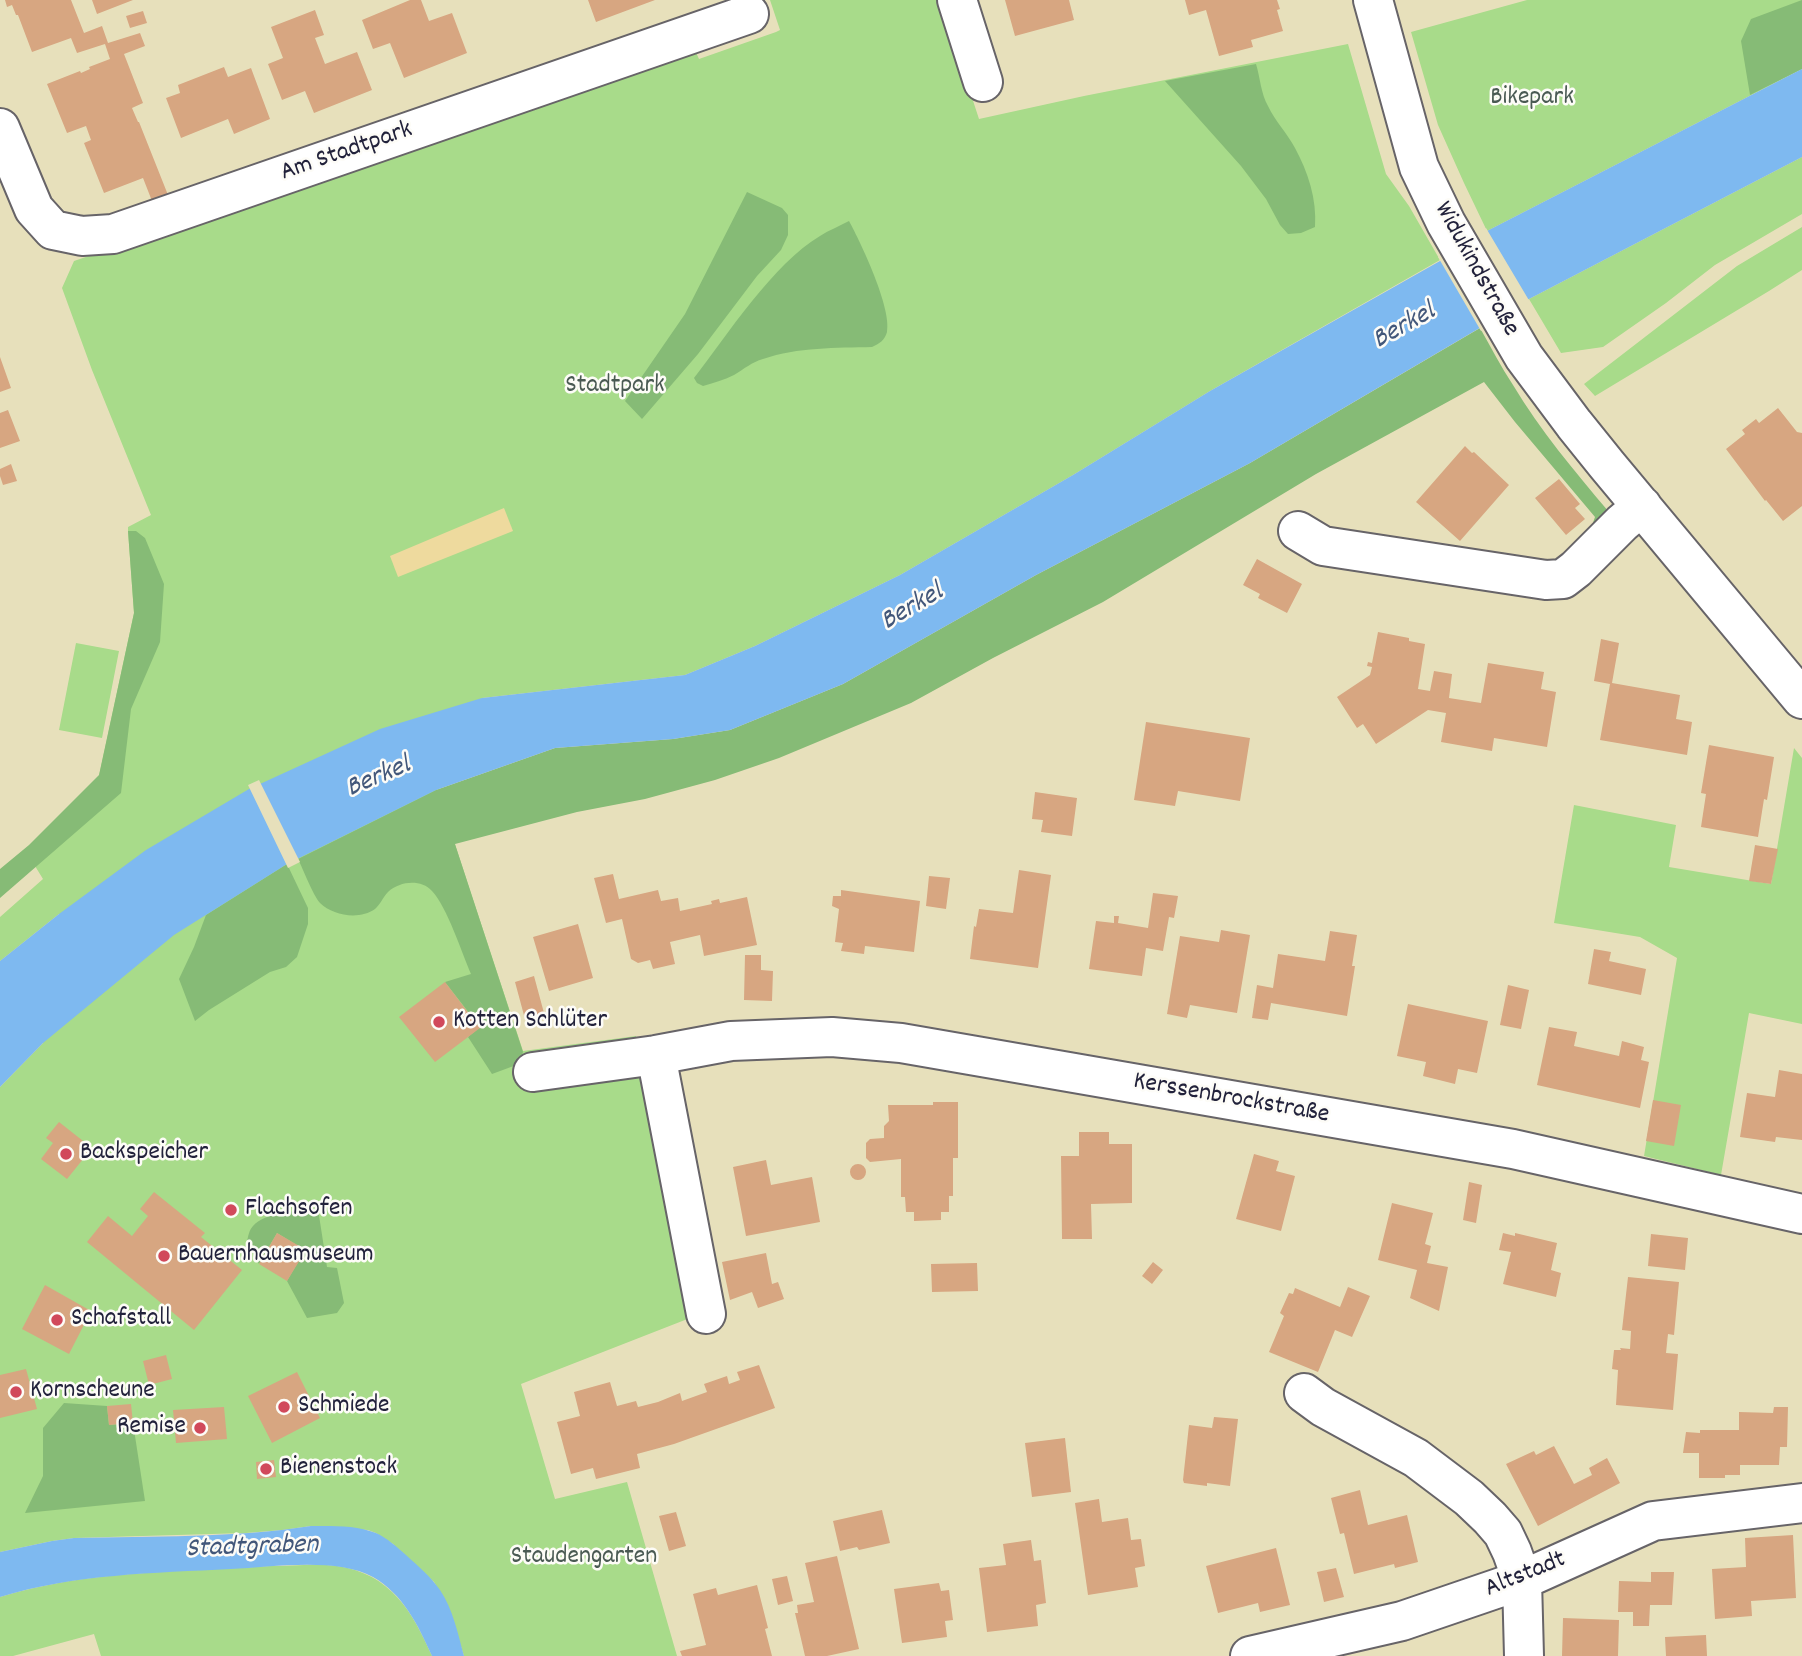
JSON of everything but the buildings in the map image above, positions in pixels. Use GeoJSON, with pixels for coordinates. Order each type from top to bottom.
{"type":"FeatureCollection","features":[{"type":"Feature","properties":{"kind":"street"},"geometry":{"type":"LineString","coordinates":[[957,0],[983,82]]}},
{"type":"Feature","properties":{"kind":"street","name":"Widukindstraße"},"geometry":{"type":"LineString","coordinates":[[1373,0],[1419,167],[1446,223],[1524,357],[1574,424],[1802,698]]}},
{"type":"Feature","properties":{"kind":"street","name":"Am Stadtpark"},"geometry":{"type":"LineString","coordinates":[[0,128],[34,209],[53,230],[82,236],[114,234],[750,15]]}},
{"type":"Feature","properties":{"kind":"street"},"geometry":{"type":"LineString","coordinates":[[1298,531],[1323,546],[1546,580],[1563,579],[1642,506]]}},
{"type":"Feature","properties":{"kind":"street","name":"Kerssenbrockstraße"},"geometry":{"type":"LineString","coordinates":[[533,1072],[656,1055],[732,1041],[832,1037],[901,1043],[1513,1149],[1802,1214]]}},
{"type":"Feature","properties":{"kind":"street"},"geometry":{"type":"LineString","coordinates":[[656,1055],[706,1314]]}},
{"type":"Feature","properties":{"kind":"street"},"geometry":{"type":"LineString","coordinates":[[1304,1393],[1323,1407],[1416,1458],[1469,1498],[1503,1533],[1522,1580],[1524,1656]]}},
{"type":"Feature","properties":{"kind":"street","name":"Altstadt"},"geometry":{"type":"LineString","coordinates":[[1250,1656],[1402,1621],[1522,1580],[1653,1521],[1802,1503]]}},
{"type":"Feature","properties":{"kind":"green space","name":"Stadtpark"},"geometry":{"type":"Polygon","coordinates":[[[770,0],[940,0],[979,119],[1348,44],[1386,174],[1409,206],[1440,260],[1210,391],[1073,475],[900,575],[755,646],[685,675],[482,698],[437,790],[523,1051],[636,1036],[690,1318],[521,1384],[555,1499],[627,1482],[677,1656],[464,1656],[448,1606],[434,1582],[393,1544],[368,1530],[311,1526],[246,1533],[74,1538],[0,1552],[0,1087],[43,1043],[59,914],[0,961],[0,917],[43,879],[35,866],[99,776],[134,613],[128,527],[151,515],[62,288],[74,261],[694,48],[699,59],[776,32],[780,30],[770,0]]]}},
{"type":"Feature","properties":{"kind":"green space","name":"Bikepark"},"geometry":{"type":"Polygon","coordinates":[[[1527,0],[1802,0],[1802,69],[1487,231],[1438,125],[1411,32],[1527,0]]]}},
{"type":"Feature","properties":{"kind":"green space"},"geometry":{"type":"Polygon","coordinates":[[[1802,0],[1802,69],[1750,95],[1741,41],[1751,19],[1802,0]]]}},
{"type":"Feature","properties":{"kind":"green space"},"geometry":{"type":"Polygon","coordinates":[[[1256,64],[1266,101],[1295,148],[1311,186],[1315,227],[1301,233],[1288,234],[1241,166],[1165,81],[1256,64]]]}},
{"type":"Feature","properties":{"kind":"green space"},"geometry":{"type":"Polygon","coordinates":[[[1802,157],[1802,214],[1715,265],[1603,347],[1561,353],[1529,299],[1802,157]]]}},
{"type":"Feature","properties":{"kind":"green space"},"geometry":{"type":"Polygon","coordinates":[[[747,192],[782,208],[788,215],[788,235],[781,250],[642,419],[625,401],[685,314],[747,192]]]}},
{"type":"Feature","properties":{"kind":"green space"},"geometry":{"type":"Polygon","coordinates":[[[849,221],[861,244],[885,308],[887,332],[883,339],[872,347],[817,349],[776,355],[755,362],[722,380],[703,386],[697,383],[694,378],[768,282],[802,248],[849,221]]]}},
{"type":"Feature","properties":{"kind":"green space"},"geometry":{"type":"Polygon","coordinates":[[[1802,227],[1802,270],[1595,396],[1584,384],[1737,266],[1802,227]]]}},
{"type":"Feature","properties":{"kind":"green space"},"geometry":{"type":"Polygon","coordinates":[[[1480,328],[1535,418],[1609,512],[1587,540],[1595,517],[1484,382],[1316,474],[1103,602],[911,703],[779,758],[715,780],[455,844],[523,1052],[519,1064],[492,1074],[468,1037],[480,1027],[445,982],[471,974],[449,919],[432,891],[416,883],[398,886],[388,892],[375,909],[362,915],[347,915],[325,907],[311,888],[298,859],[436,790],[555,748],[673,739],[730,730],[843,684],[1036,575],[1250,463],[1480,328]]]}},
{"type":"Feature","properties":{"kind":"green space"},"geometry":{"type":"Polygon","coordinates":[[[128,531],[136,531],[145,538],[164,584],[160,642],[131,709],[121,793],[0,898],[0,869],[29,845],[99,775],[134,613],[128,531]]]}},
{"type":"Feature","properties":{"kind":"green space"},"geometry":{"type":"Polygon","coordinates":[[[76,643],[119,651],[102,738],[59,730],[76,643]]]}},
{"type":"Feature","properties":{"kind":"green space"},"geometry":{"type":"Polygon","coordinates":[[[1794,748],[1802,758],[1802,1024],[1749,1013],[1721,1175],[1644,1156],[1677,958],[1640,937],[1554,923],[1574,805],[1676,825],[1669,867],[1771,884],[1794,748]]]}},
{"type":"Feature","properties":{"kind":"green space"},"geometry":{"type":"Polygon","coordinates":[[[287,864],[308,908],[308,924],[297,957],[286,967],[270,972],[195,1021],[179,979],[206,915],[287,864]]]}},
{"type":"Feature","properties":{"kind":"green space"},"geometry":{"type":"Polygon","coordinates":[[[318,1209],[327,1267],[337,1268],[344,1303],[337,1313],[307,1318],[287,1281],[305,1250],[277,1233],[259,1264],[247,1242],[252,1228],[259,1221],[284,1213],[318,1209]]]}},
{"type":"Feature","properties":{"kind":"green space"},"geometry":{"type":"Polygon","coordinates":[[[64,1403],[107,1406],[109,1425],[133,1423],[145,1501],[25,1513],[43,1476],[43,1428],[64,1403]]]}},
{"type":"Feature","properties":{"kind":"green space"},"geometry":{"type":"Polygon","coordinates":[[[271,1566],[337,1566],[372,1577],[386,1586],[407,1610],[432,1656],[101,1656],[94,1634],[13,1656],[0,1656],[0,1597],[33,1588],[100,1577],[271,1566]]]}},
{"type":"Feature","properties":{"kind":"sand"},"geometry":{"type":"Polygon","coordinates":[[[504,508],[513,531],[398,577],[390,556],[504,508]]]}},
{"type":"Feature","properties":{"kind":"water","name":"Berkel"},"geometry":{"type":"Polygon","coordinates":[[[1802,69],[1802,157],[1529,299],[1250,463],[1036,575],[843,684],[730,730],[673,739],[555,748],[436,790],[287,864],[174,935],[43,1043],[0,1087],[0,961],[146,850],[249,789],[380,729],[482,698],[685,675],[755,646],[900,575],[1073,475],[1210,391],[1440,261],[1487,231],[1802,69]]]}},
{"type":"Feature","properties":{"kind":"water","name":"Stadtgraben"},"geometry":{"type":"Polygon","coordinates":[[[311,1526],[344,1526],[368,1530],[384,1537],[399,1549],[428,1576],[445,1597],[464,1656],[432,1656],[415,1622],[393,1592],[373,1577],[341,1567],[284,1565],[115,1576],[57,1583],[0,1597],[0,1552],[74,1538],[223,1535],[311,1526]]]}},
{"type":"Feature","properties":{"kind":"pier"},"geometry":{"type":"Polygon","coordinates":[[[1486,228],[1530,302],[1481,331],[1438,257],[1486,228]]]}},
{"type":"Feature","properties":{"kind":"pier"},"geometry":{"type":"Polygon","coordinates":[[[259,780],[300,862],[288,868],[248,785],[259,780]]]}},
{"type":"Feature","properties":{"kind":"place","name":"Kotten Schlüter"},"geometry":{"type":"Point","coordinates":[439,1022]}},
{"type":"Feature","properties":{"kind":"place","name":"Backspeicher"},"geometry":{"type":"Point","coordinates":[66,1154]}},
{"type":"Feature","properties":{"kind":"place","name":"Flachsofen"},"geometry":{"type":"Point","coordinates":[231,1210]}},
{"type":"Feature","properties":{"kind":"place","name":"Bauernhausmuseum"},"geometry":{"type":"Point","coordinates":[164,1256]}},
{"type":"Feature","properties":{"kind":"place","name":"Schafstall"},"geometry":{"type":"Point","coordinates":[57,1320]}},
{"type":"Feature","properties":{"kind":"place","name":"Kornscheune"},"geometry":{"type":"Point","coordinates":[16,1392]}},
{"type":"Feature","properties":{"kind":"place","name":"Schmiede"},"geometry":{"type":"Point","coordinates":[284,1407]}},
{"type":"Feature","properties":{"kind":"place","name":"Remise"},"geometry":{"type":"Point","coordinates":[200,1428]}},
{"type":"Feature","properties":{"kind":"place","name":"Bienenstock"},"geometry":{"type":"Point","coordinates":[266,1469]}},
{"type":"Feature","properties":{"kind":"park label","name":"Staudengarten"},"geometry":{"type":"Point","coordinates":[584,1558]}}]}
